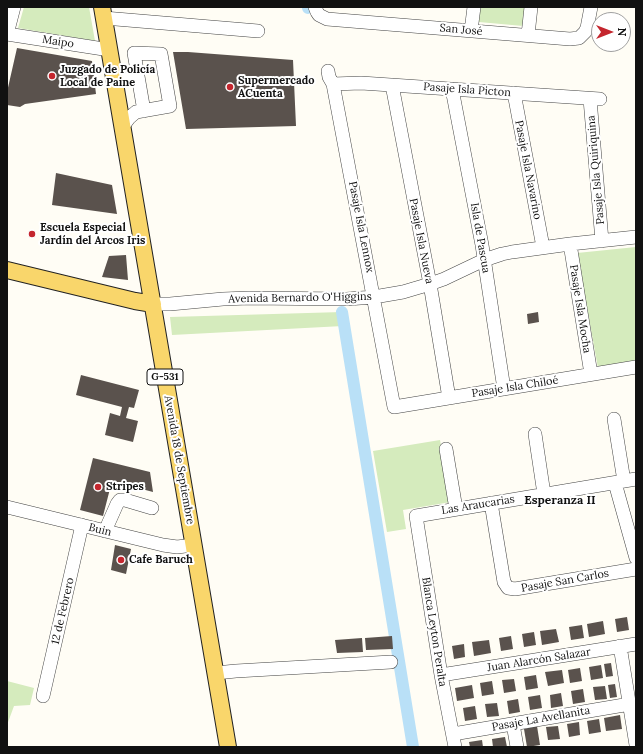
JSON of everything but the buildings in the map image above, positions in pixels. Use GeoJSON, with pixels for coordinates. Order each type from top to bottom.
{"type":"FeatureCollection","features":[{"type":"Feature","properties":{"kind":"main road","name":"Avenida 18 de Septiembre"},"geometry":{"type":"LineString","coordinates":[[103,13],[228,747]]}},
{"type":"Feature","properties":{"kind":"main road","name":"Avenida Bernardo O'Higgins"},"geometry":{"type":"LineString","coordinates":[[7,270],[153,304]]}},
{"type":"Feature","properties":{"kind":"street"},"geometry":{"type":"LineString","coordinates":[[7,34],[14,7]]}},
{"type":"Feature","properties":{"kind":"street","name":"San José"},"geometry":{"type":"LineString","coordinates":[[314,7],[319,15],[327,19],[570,39],[579,38],[583,35],[587,28],[591,7]]}},
{"type":"Feature","properties":{"kind":"street"},"geometry":{"type":"LineString","coordinates":[[471,31],[474,7]]}},
{"type":"Feature","properties":{"kind":"street"},"geometry":{"type":"LineString","coordinates":[[528,36],[532,7]]}},
{"type":"Feature","properties":{"kind":"street"},"geometry":{"type":"LineString","coordinates":[[103,13],[258,31]]}},
{"type":"Feature","properties":{"kind":"street","name":"Maipo"},"geometry":{"type":"LineString","coordinates":[[7,34],[110,50]]}},
{"type":"Feature","properties":{"kind":"street"},"geometry":{"type":"LineString","coordinates":[[123,126],[126,121],[136,112],[144,111],[170,106],[161,54],[134,53],[144,111]]}},
{"type":"Feature","properties":{"kind":"street","name":"Pasaje Isla Lennox"},"geometry":{"type":"LineString","coordinates":[[328,71],[329,77],[334,84],[394,407]]}},
{"type":"Feature","properties":{"kind":"street"},"geometry":{"type":"LineString","coordinates":[[114,74],[127,80],[138,79]]}},
{"type":"Feature","properties":{"kind":"street","name":"Pasaje Isla Picton"},"geometry":{"type":"LineString","coordinates":[[334,84],[361,83],[595,99]]}},
{"type":"Feature","properties":{"kind":"street","name":"Pasaje Isla Nueva"},"geometry":{"type":"LineString","coordinates":[[392,85],[430,284],[448,398]]}},
{"type":"Feature","properties":{"kind":"street","name":"Isla de Pascua"},"geometry":{"type":"LineString","coordinates":[[452,89],[484,260],[504,389]]}},
{"type":"Feature","properties":{"kind":"street","name":"Pasaje Isla Navarino"},"geometry":{"type":"LineString","coordinates":[[514,93],[543,247]]}},
{"type":"Feature","properties":{"kind":"street","name":"Pasaje Isla Quiriquina"},"geometry":{"type":"LineString","coordinates":[[595,99],[602,241]]}},
{"type":"Feature","properties":{"kind":"street","name":"Avenida Bernardo O'Higgins"},"geometry":{"type":"LineString","coordinates":[[153,304],[170,304],[215,299],[343,299],[374,297],[403,292],[430,284],[484,260],[502,254],[543,247],[636,237]]}},
{"type":"Feature","properties":{"kind":"street","name":"Pasaje Isla Mocha"},"geometry":{"type":"LineString","coordinates":[[570,244],[591,374]]}},
{"type":"Feature","properties":{"kind":"street","name":"Pasaje Isla Chiloé"},"geometry":{"type":"LineString","coordinates":[[394,407],[636,367]]}},
{"type":"Feature","properties":{"kind":"street"},"geometry":{"type":"LineString","coordinates":[[614,419],[636,558]]}},
{"type":"Feature","properties":{"kind":"street"},"geometry":{"type":"LineString","coordinates":[[535,434],[544,494]]}},
{"type":"Feature","properties":{"kind":"street"},"geometry":{"type":"LineString","coordinates":[[446,449],[456,509]]}},
{"type":"Feature","properties":{"kind":"street","name":"Las Araucarias"},"geometry":{"type":"LineString","coordinates":[[416,516],[625,481]]}},
{"type":"Feature","properties":{"kind":"street"},"geometry":{"type":"LineString","coordinates":[[105,531],[120,500],[125,500],[152,508]]}},
{"type":"Feature","properties":{"kind":"street","name":"Pasaje San Carlos"},"geometry":{"type":"LineString","coordinates":[[491,503],[504,582],[508,588],[515,589],[636,569]]}},
{"type":"Feature","properties":{"kind":"street","name":"Buin"},"geometry":{"type":"LineString","coordinates":[[7,507],[171,546],[194,545]]}},
{"type":"Feature","properties":{"kind":"street","name":"Blanca Leyton Peralta"},"geometry":{"type":"LineString","coordinates":[[416,516],[441,675],[454,741]]}},
{"type":"Feature","properties":{"kind":"street","name":"12 de Febrero"},"geometry":{"type":"LineString","coordinates":[[43,696],[82,525]]}},
{"type":"Feature","properties":{"kind":"street","name":"Juan Alarcón Salazar"},"geometry":{"type":"LineString","coordinates":[[441,675],[636,644]]}},
{"type":"Feature","properties":{"kind":"street"},"geometry":{"type":"LineString","coordinates":[[620,646],[636,745]]}},
{"type":"Feature","properties":{"kind":"street"},"geometry":{"type":"LineString","coordinates":[[216,673],[244,670],[391,662]]}},
{"type":"Feature","properties":{"kind":"street","name":"Pasaje La Avellanita"},"geometry":{"type":"LineString","coordinates":[[454,741],[513,724],[630,704]]}},
{"type":"Feature","properties":{"kind":"street"},"geometry":{"type":"LineString","coordinates":[[513,724],[517,747]]}},
{"type":"Feature","properties":{"kind":"green space"},"geometry":{"type":"Polygon","coordinates":[[[24,7],[89,7],[95,41],[18,28],[24,7]]]}},
{"type":"Feature","properties":{"kind":"green space"},"geometry":{"type":"Polygon","coordinates":[[[480,7],[526,7],[523,26],[479,22],[480,7]]]}},
{"type":"Feature","properties":{"kind":"green space"},"geometry":{"type":"Polygon","coordinates":[[[636,247],[636,362],[598,368],[577,253],[636,247]]]}},
{"type":"Feature","properties":{"kind":"green space"},"geometry":{"type":"Polygon","coordinates":[[[342,312],[343,326],[172,335],[170,317],[342,312]]]}},
{"type":"Feature","properties":{"kind":"green space"},"geometry":{"type":"Polygon","coordinates":[[[440,440],[451,502],[403,510],[406,529],[387,532],[373,451],[440,440]]]}},
{"type":"Feature","properties":{"kind":"green space"},"geometry":{"type":"Polygon","coordinates":[[[7,681],[34,688],[30,705],[14,706],[7,725],[7,681]]]}},
{"type":"Feature","properties":{"kind":"waterway"},"geometry":{"type":"LineString","coordinates":[[342,312],[413,747]]}},
{"type":"Feature","properties":{"kind":"place","name":"Juzgado de Policía Local de Paine"},"geometry":{"type":"Point","coordinates":[52,76]}},
{"type":"Feature","properties":{"kind":"place","name":"Supermercado ACuenta"},"geometry":{"type":"Point","coordinates":[230,87]}},
{"type":"Feature","properties":{"kind":"place","name":"Escuela Especial Jardín del Arcos Iris"},"geometry":{"type":"Point","coordinates":[32,234]}},
{"type":"Feature","properties":{"kind":"place","name":"Stripes"},"geometry":{"type":"Point","coordinates":[98,487]}},
{"type":"Feature","properties":{"kind":"place","name":"Cafe Baruch"},"geometry":{"type":"Point","coordinates":[121,560]}},
{"type":"Feature","properties":{"kind":"district","name":"Esperanza II"},"geometry":{"type":"Point","coordinates":[560,501]}}]}
